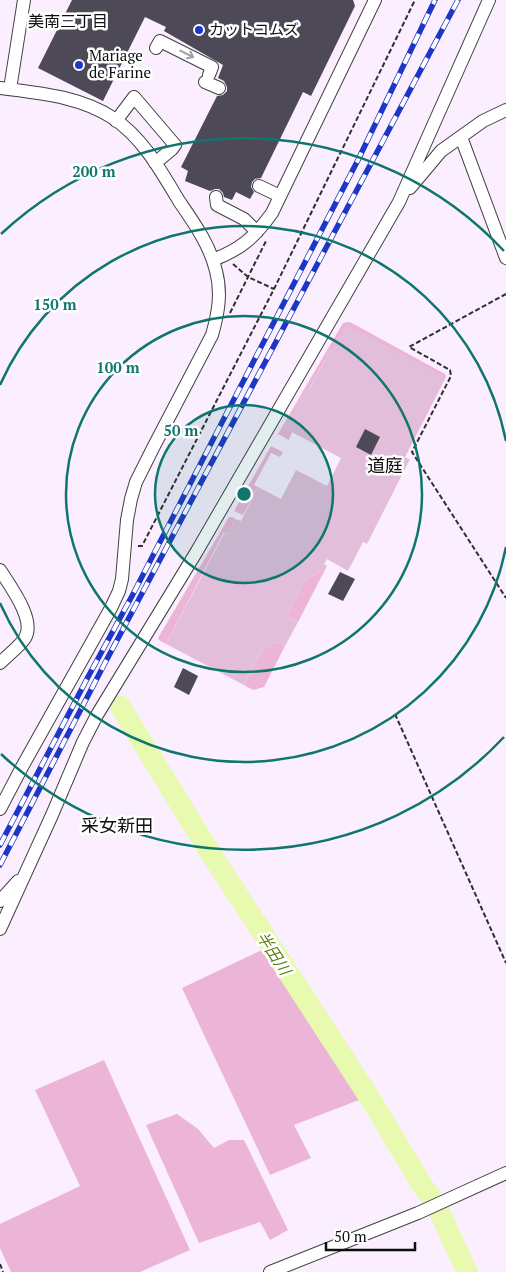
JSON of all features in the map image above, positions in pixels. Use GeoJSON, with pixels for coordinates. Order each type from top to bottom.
{"type":"FeatureCollection","features":[{"type":"Feature","properties":{"kind":"street"},"geometry":{"type":"LineString","coordinates":[[0,808],[119,591],[122,579],[127,520],[136,482],[212,335],[216,322],[219,291],[213,260],[198,229],[155,163],[132,134],[102,112],[76,101],[5,88],[24,0]]}},
{"type":"Feature","properties":{"kind":"street"},"geometry":{"type":"LineString","coordinates":[[0,929],[83,742],[97,715],[197,551],[398,202],[489,0]]}},
{"type":"Feature","properties":{"kind":"street"},"geometry":{"type":"LineString","coordinates":[[261,237],[372,2]]}},
{"type":"Feature","properties":{"kind":"street"},"geometry":{"type":"LineString","coordinates":[[156,48],[160,41],[212,67],[207,79],[219,88]]}},
{"type":"Feature","properties":{"kind":"street"},"geometry":{"type":"LineString","coordinates":[[116,121],[134,97],[156,115],[175,145],[155,163]]}},
{"type":"Feature","properties":{"kind":"street"},"geometry":{"type":"LineString","coordinates":[[398,202],[440,151],[483,121],[506,110]]}},
{"type":"Feature","properties":{"kind":"street"},"geometry":{"type":"LineString","coordinates":[[460,137],[506,258]]}},
{"type":"Feature","properties":{"kind":"street"},"geometry":{"type":"LineString","coordinates":[[259,186],[280,196]]}},
{"type":"Feature","properties":{"kind":"street"},"geometry":{"type":"LineString","coordinates":[[216,197],[217,205],[244,219],[261,237]]}},
{"type":"Feature","properties":{"kind":"street"},"geometry":{"type":"LineString","coordinates":[[213,260],[238,248],[251,239],[261,237]]}},
{"type":"Feature","properties":{"kind":"street"},"geometry":{"type":"LineString","coordinates":[[0,570],[25,613],[29,628],[25,638],[0,663]]}},
{"type":"Feature","properties":{"kind":"street"},"geometry":{"type":"LineString","coordinates":[[0,901],[26,872]]}},
{"type":"Feature","properties":{"kind":"street"},"geometry":{"type":"LineString","coordinates":[[270,1272],[418,1213],[506,1173]]}},
{"type":"Feature","properties":{"kind":"path"},"geometry":{"type":"LineString","coordinates":[[134,546],[142,546],[415,0]]}},
{"type":"Feature","properties":{"kind":"path"},"geometry":{"type":"LineString","coordinates":[[230,312],[248,277],[261,237]]}},
{"type":"Feature","properties":{"kind":"path"},"geometry":{"type":"LineString","coordinates":[[232,263],[248,277],[272,288]]}},
{"type":"Feature","properties":{"kind":"path"},"geometry":{"type":"LineString","coordinates":[[506,294],[409,347],[450,370],[451,376],[412,452],[506,598]]}},
{"type":"Feature","properties":{"kind":"path"},"geometry":{"type":"LineString","coordinates":[[395,714],[506,963]]}},
{"type":"Feature","properties":{"kind":"path"},"geometry":{"type":"LineString","coordinates":[[0,1264],[4,1272]]}},
{"type":"Feature","properties":{"kind":"shaded area"},"geometry":{"type":"Polygon","coordinates":[[[350,322],[445,374],[446,377],[405,457],[409,461],[402,458],[330,350],[308,391],[305,389],[284,428],[292,432],[289,440],[278,434],[343,323],[350,322]]]}},
{"type":"Feature","properties":{"kind":"shaded area"},"geometry":{"type":"Polygon","coordinates":[[[349,326],[445,377],[403,457],[409,461],[367,544],[363,542],[348,571],[327,559],[320,572],[305,580],[287,616],[298,622],[285,646],[277,642],[262,650],[244,685],[166,644],[225,532],[228,534],[235,519],[241,521],[258,487],[281,499],[296,470],[327,486],[341,458],[284,428],[304,389],[309,390],[330,350],[332,351],[345,327],[349,326]]]}},
{"type":"Feature","properties":{"kind":"shaded area"},"geometry":{"type":"Polygon","coordinates":[[[271,446],[283,452],[280,457],[271,453],[254,485],[258,487],[243,515],[234,511],[271,446]]]}},
{"type":"Feature","properties":{"kind":"shaded area"},"geometry":{"type":"Polygon","coordinates":[[[229,517],[235,519],[228,534],[224,532],[166,644],[158,638],[229,517]]]}},
{"type":"Feature","properties":{"kind":"shaded area"},"geometry":{"type":"Polygon","coordinates":[[[324,564],[327,566],[298,622],[287,616],[305,580],[320,572],[324,564]]]}},
{"type":"Feature","properties":{"kind":"shaded area"},"geometry":{"type":"Polygon","coordinates":[[[277,642],[285,646],[264,687],[253,690],[244,685],[262,650],[277,642]]]}},
{"type":"Feature","properties":{"kind":"shaded area"},"geometry":{"type":"Polygon","coordinates":[[[266,948],[359,1100],[294,1125],[311,1158],[270,1175],[182,988],[266,948]]]}},
{"type":"Feature","properties":{"kind":"shaded area"},"geometry":{"type":"Polygon","coordinates":[[[104,1060],[190,1250],[140,1272],[11,1272],[0,1248],[0,1224],[80,1186],[35,1090],[104,1060]]]}},
{"type":"Feature","properties":{"kind":"shaded area"},"geometry":{"type":"Polygon","coordinates":[[[177,1114],[198,1129],[214,1148],[229,1140],[244,1140],[288,1230],[270,1240],[260,1222],[199,1243],[146,1125],[177,1114]]]}},
{"type":"Feature","properties":{"kind":"building"},"geometry":{"type":"Polygon","coordinates":[[[72,0],[353,0],[355,6],[311,96],[303,92],[261,178],[255,179],[252,182],[251,187],[254,192],[250,199],[236,192],[232,200],[224,197],[219,189],[210,191],[185,181],[188,171],[181,167],[217,96],[223,95],[227,91],[224,81],[218,78],[223,65],[164,31],[166,27],[145,17],[103,101],[38,68],[72,0]]]}},
{"type":"Feature","properties":{"kind":"building"},"geometry":{"type":"Polygon","coordinates":[[[365,429],[380,437],[371,455],[356,447],[365,429]]]}},
{"type":"Feature","properties":{"kind":"building"},"geometry":{"type":"Polygon","coordinates":[[[340,572],[355,579],[343,601],[328,594],[340,572]]]}},
{"type":"Feature","properties":{"kind":"building"},"geometry":{"type":"Polygon","coordinates":[[[183,668],[198,676],[189,695],[174,687],[183,668]]]}},
{"type":"Feature","properties":{"kind":"waterway","name":"半田川"},"geometry":{"type":"LineString","coordinates":[[120,706],[206,846],[373,1103],[431,1197]]}},
{"type":"Feature","properties":{"kind":"waterway","name":"半田川"},"geometry":{"type":"LineString","coordinates":[[440,1213],[467,1272]]}},
{"type":"Feature","properties":{"kind":"railway"},"geometry":{"type":"LineString","coordinates":[[0,845],[132,596],[358,160],[435,0]]}},
{"type":"Feature","properties":{"kind":"railway"},"geometry":{"type":"LineString","coordinates":[[0,865],[106,661],[458,0]]}},
{"type":"Feature","properties":{"kind":"place","name":"カットコムズ"},"geometry":{"type":"Point","coordinates":[199,30]}},
{"type":"Feature","properties":{"kind":"place","name":"Mariage de Farine"},"geometry":{"type":"Point","coordinates":[79,65]}},
{"type":"Feature","properties":{"kind":"district","name":"美南三丁目"},"geometry":{"type":"Point","coordinates":[68,21]}},
{"type":"Feature","properties":{"kind":"district","name":"道庭"},"geometry":{"type":"Point","coordinates":[385,466]}},
{"type":"Feature","properties":{"kind":"district","name":"采女新田"},"geometry":{"type":"Point","coordinates":[117,826]}}]}
